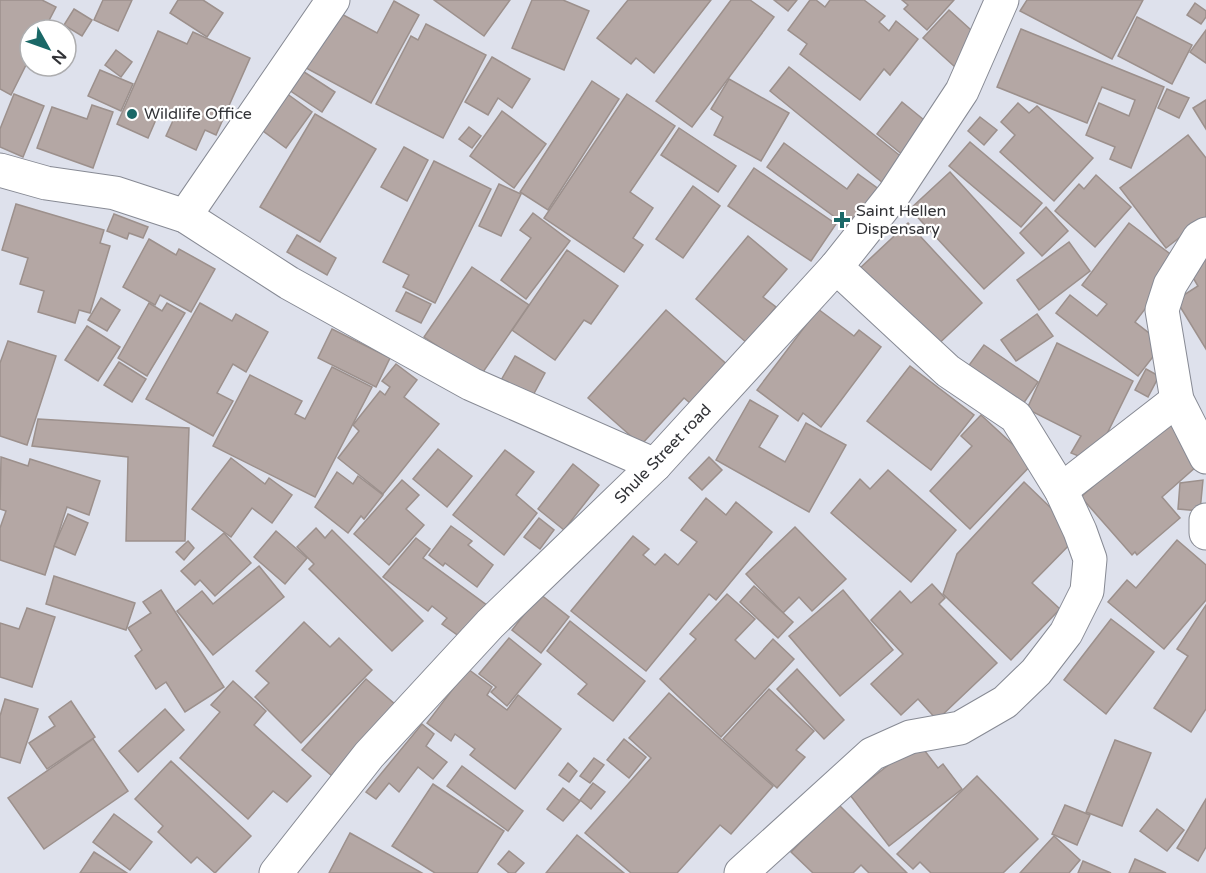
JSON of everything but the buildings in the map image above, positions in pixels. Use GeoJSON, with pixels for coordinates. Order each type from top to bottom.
{"type":"FeatureCollection","features":[{"type":"Feature","properties":{"kind":"street"},"geometry":{"type":"LineString","coordinates":[[185,216],[333,0]]}},
{"type":"Feature","properties":{"kind":"street","name":"Shule Street road"},"geometry":{"type":"LineString","coordinates":[[276,873],[369,755],[482,633],[655,465],[836,267],[894,194],[962,91],[1002,0]]}},
{"type":"Feature","properties":{"kind":"street"},"geometry":{"type":"LineString","coordinates":[[0,170],[46,183],[115,193],[185,216],[289,283],[471,384],[655,465]]}},
{"type":"Feature","properties":{"kind":"street"},"geometry":{"type":"LineString","coordinates":[[1206,234],[1199,238],[1170,285],[1162,310],[1177,400],[1206,457]]}},
{"type":"Feature","properties":{"kind":"street"},"geometry":{"type":"LineString","coordinates":[[741,873],[872,754],[910,737],[960,728],[1005,702],[1036,672],[1066,633],[1088,591],[1090,559],[1080,531],[1061,490],[1016,417],[948,371],[836,267]]}},
{"type":"Feature","properties":{"kind":"street"},"geometry":{"type":"LineString","coordinates":[[1061,490],[1177,400]]}},
{"type":"Feature","properties":{"kind":"street"},"geometry":{"type":"LineString","coordinates":[[1206,520],[1206,533]]}},
{"type":"Feature","properties":{"kind":"place","name":"Wildlife Office"},"geometry":{"type":"Point","coordinates":[132,114]}},
{"type":"Feature","properties":{"kind":"place","name":"Saint Hellen Dispensary"},"geometry":{"type":"Point","coordinates":[842,220]}}]}
